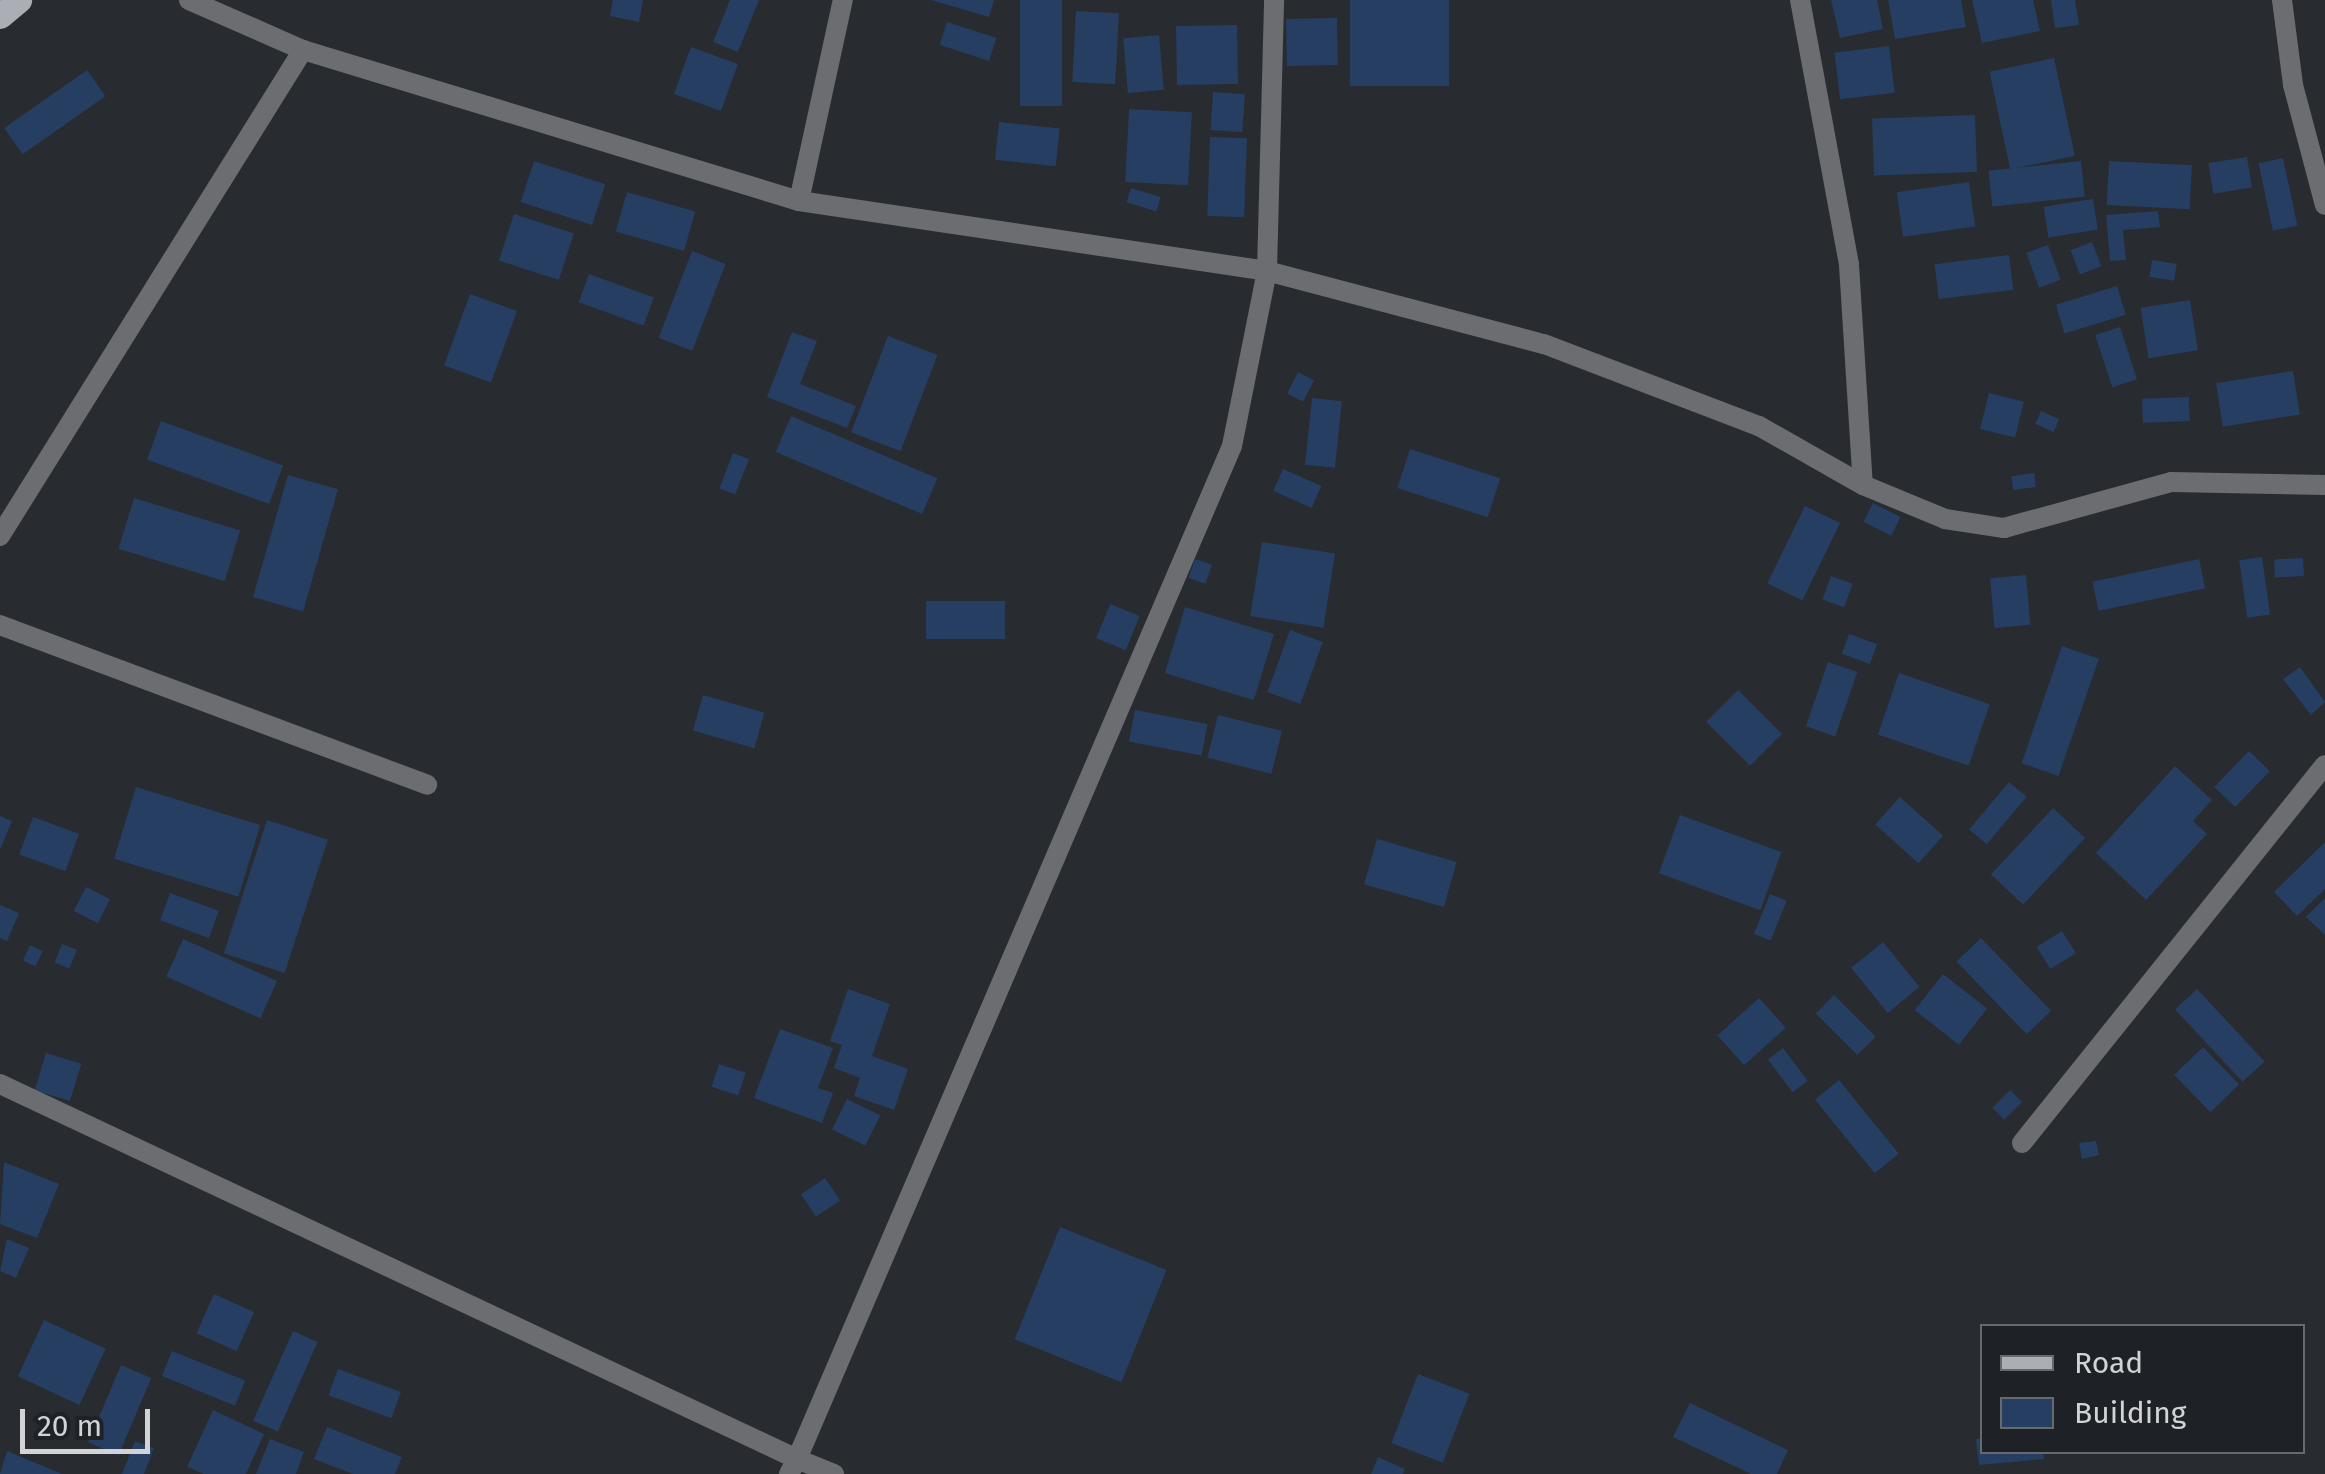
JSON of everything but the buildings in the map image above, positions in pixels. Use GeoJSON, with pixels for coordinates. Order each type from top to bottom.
{"type":"FeatureCollection","features":[{"type":"Feature","properties":{"kind":"main road"},"geometry":{"type":"LineString","coordinates":[[0,16],[19,0]]}},
{"type":"Feature","properties":{"kind":"street"},"geometry":{"type":"LineString","coordinates":[[190,0],[303,50],[799,201],[1267,271],[1544,344],[1760,426],[1863,485],[1945,519],[2004,528],[2171,482],[2325,485]]}},
{"type":"Feature","properties":{"kind":"street"},"geometry":{"type":"LineString","coordinates":[[799,201],[843,0]]}},
{"type":"Feature","properties":{"kind":"street"},"geometry":{"type":"LineString","coordinates":[[793,1467],[1232,446],[1267,271],[1274,0]]}},
{"type":"Feature","properties":{"kind":"street"},"geometry":{"type":"LineString","coordinates":[[1800,0],[1850,265],[1863,485]]}},
{"type":"Feature","properties":{"kind":"street"},"geometry":{"type":"LineString","coordinates":[[2282,0],[2293,85],[2325,204]]}},
{"type":"Feature","properties":{"kind":"street"},"geometry":{"type":"LineString","coordinates":[[0,536],[303,50]]}},
{"type":"Feature","properties":{"kind":"street"},"geometry":{"type":"LineString","coordinates":[[0,625],[427,784]]}},
{"type":"Feature","properties":{"kind":"street"},"geometry":{"type":"LineString","coordinates":[[2022,1143],[2325,765]]}},
{"type":"Feature","properties":{"kind":"street"},"geometry":{"type":"LineString","coordinates":[[0,1084],[793,1467],[834,1474]]}}]}
